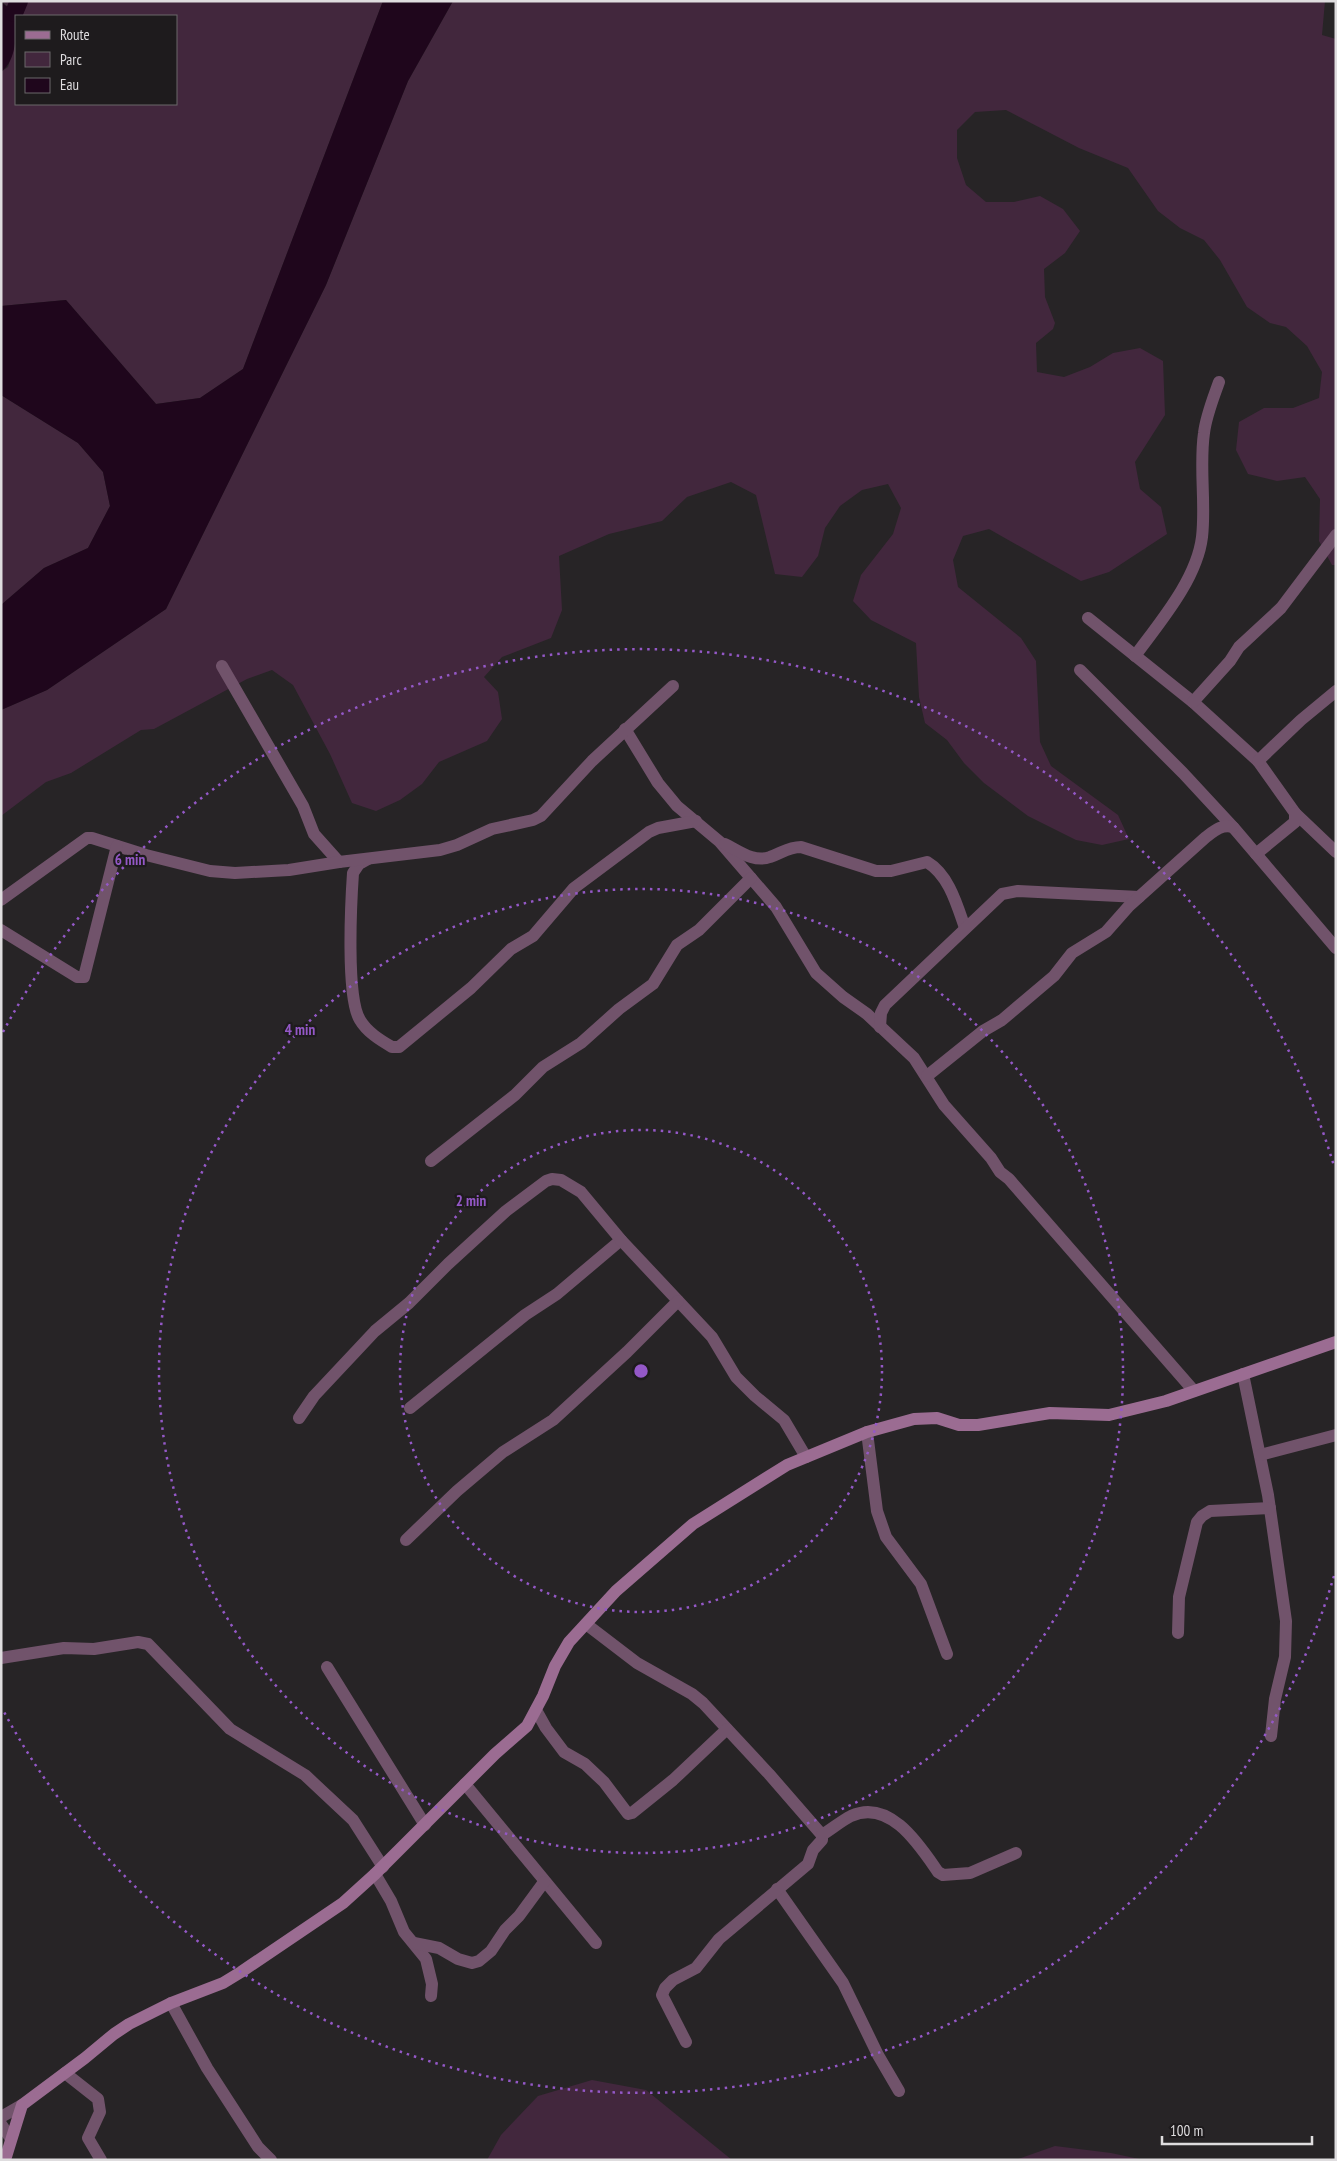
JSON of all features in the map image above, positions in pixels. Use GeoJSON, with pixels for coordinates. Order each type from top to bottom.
{"type":"FeatureCollection","features":[{"type":"Feature","properties":{"kind":"main road"},"geometry":{"type":"LineString","coordinates":[[5,2160],[22,2106],[121,2029],[171,2003],[223,1983],[343,1903],[379,1871],[465,1784],[527,1726],[569,1642],[616,1591],[693,1524],[787,1465],[867,1432],[888,1425],[929,1417],[959,1425],[978,1425],[1050,1413],[1109,1415],[1166,1401],[1336,1342]]}},
{"type":"Feature","properties":{"kind":"street"},"geometry":{"type":"LineString","coordinates":[[1135,656],[1164,617],[1195,565],[1202,537],[1203,434],[1219,382]]}},
{"type":"Feature","properties":{"kind":"street"},"geometry":{"type":"LineString","coordinates":[[1193,702],[1230,661],[1239,647],[1281,608],[1336,535]]}},
{"type":"Feature","properties":{"kind":"street"},"geometry":{"type":"LineString","coordinates":[[1088,618],[1193,702],[1258,761],[1295,813],[1336,852]]}},
{"type":"Feature","properties":{"kind":"street"},"geometry":{"type":"LineString","coordinates":[[222,666],[303,806],[314,834],[339,862]]}},
{"type":"Feature","properties":{"kind":"street"},"geometry":{"type":"LineString","coordinates":[[1080,670],[1183,773],[1256,854],[1336,948]]}},
{"type":"Feature","properties":{"kind":"street"},"geometry":{"type":"LineString","coordinates":[[1,900],[87,838],[210,871],[235,873],[289,870],[440,850],[457,845],[492,829],[537,819],[547,811],[592,761],[673,686]]}},
{"type":"Feature","properties":{"kind":"street"},"geometry":{"type":"LineString","coordinates":[[1258,761],[1301,720],[1336,691]]}},
{"type":"Feature","properties":{"kind":"street"},"geometry":{"type":"LineString","coordinates":[[625,729],[658,782],[677,806],[720,842],[776,907],[816,973],[828,985],[867,1014],[914,1058],[944,1105],[991,1158],[1000,1172],[1074,1252],[1194,1391]]}},
{"type":"Feature","properties":{"kind":"street"},"geometry":{"type":"LineString","coordinates":[[1256,854],[1295,822],[1295,813]]}},
{"type":"Feature","properties":{"kind":"street"},"geometry":{"type":"LineString","coordinates":[[368,859],[359,864],[353,873],[351,964],[355,1007],[359,1018],[366,1028],[392,1047],[399,1046],[471,988],[511,949],[533,936],[574,888],[650,832],[658,828],[696,821]]}},
{"type":"Feature","properties":{"kind":"street"},"geometry":{"type":"LineString","coordinates":[[927,1076],[983,1031],[1002,1020],[1039,989],[1061,970],[1072,953],[1106,932],[1139,897],[1218,828],[1226,826],[1233,828]]}},
{"type":"Feature","properties":{"kind":"street"},"geometry":{"type":"LineString","coordinates":[[720,842],[757,859],[771,857],[792,847],[801,848],[876,871],[891,871],[927,862],[933,866],[952,892],[965,928]]}},
{"type":"Feature","properties":{"kind":"street"},"geometry":{"type":"LineString","coordinates":[[1,930],[77,977],[84,977],[117,846]]}},
{"type":"Feature","properties":{"kind":"street"},"geometry":{"type":"LineString","coordinates":[[431,1161],[515,1095],[543,1067],[581,1043],[619,1008],[653,984],[677,945],[698,930],[751,878]]}},
{"type":"Feature","properties":{"kind":"street"},"geometry":{"type":"LineString","coordinates":[[880,1026],[885,1005],[1002,894],[1008,892],[1139,897]]}},
{"type":"Feature","properties":{"kind":"street"},"geometry":{"type":"LineString","coordinates":[[299,1418],[314,1396],[375,1331],[409,1303],[506,1211],[546,1181],[552,1179],[561,1180],[581,1192],[621,1240],[712,1337],[736,1377],[784,1420],[806,1457]]}},
{"type":"Feature","properties":{"kind":"street"},"geometry":{"type":"LineString","coordinates":[[410,1408],[525,1315],[557,1294],[621,1240]]}},
{"type":"Feature","properties":{"kind":"street"},"geometry":{"type":"LineString","coordinates":[[406,1540],[457,1491],[503,1452],[553,1420],[627,1352],[678,1301]]}},
{"type":"Feature","properties":{"kind":"street"},"geometry":{"type":"LineString","coordinates":[[1244,1374],[1270,1508],[1283,1595],[1287,1640],[1275,1699],[1271,1736]]}},
{"type":"Feature","properties":{"kind":"street"},"geometry":{"type":"LineString","coordinates":[[867,1432],[877,1511],[886,1537],[921,1584],[947,1654]]}},
{"type":"Feature","properties":{"kind":"street"},"geometry":{"type":"LineString","coordinates":[[1260,1455],[1336,1435]]}},
{"type":"Feature","properties":{"kind":"street"},"geometry":{"type":"LineString","coordinates":[[1178,1633],[1179,1598],[1197,1522],[1210,1511],[1270,1508]]}},
{"type":"Feature","properties":{"kind":"street"},"geometry":{"type":"LineString","coordinates":[[586,1624],[637,1663],[692,1694],[727,1729],[822,1835],[822,1840],[813,1850],[808,1864],[719,1939],[696,1968],[673,1980],[664,1988],[662,1995],[686,2042]]}},
{"type":"Feature","properties":{"kind":"street"},"geometry":{"type":"LineString","coordinates":[[1,1658],[64,1648],[94,1649],[138,1642],[148,1644],[230,1728],[305,1775],[353,1820],[379,1871],[404,1932],[426,1959],[432,1984],[431,1996]]}},
{"type":"Feature","properties":{"kind":"street"},"geometry":{"type":"LineString","coordinates":[[327,1667],[425,1825]]}},
{"type":"Feature","properties":{"kind":"street"},"geometry":{"type":"LineString","coordinates":[[536,1710],[546,1728],[564,1752],[585,1764],[604,1782],[628,1814],[632,1813],[673,1780],[727,1729]]}},
{"type":"Feature","properties":{"kind":"street"},"geometry":{"type":"LineString","coordinates":[[465,1784],[596,1943]]}},
{"type":"Feature","properties":{"kind":"street"},"geometry":{"type":"LineString","coordinates":[[822,1835],[852,1816],[863,1813],[889,1818],[905,1828],[943,1876],[970,1873],[1016,1854]]}},
{"type":"Feature","properties":{"kind":"street"},"geometry":{"type":"LineString","coordinates":[[414,1943],[439,1948],[458,1959],[472,1963],[479,1961],[491,1951],[505,1930],[519,1916],[544,1882]]}},
{"type":"Feature","properties":{"kind":"street"},"geometry":{"type":"LineString","coordinates":[[777,1890],[843,1982],[878,2056],[899,2092]]}},
{"type":"Feature","properties":{"kind":"street"},"geometry":{"type":"LineString","coordinates":[[171,2003],[207,2068],[258,2147],[271,2160]]}},
{"type":"Feature","properties":{"kind":"street"},"geometry":{"type":"LineString","coordinates":[[65,2073],[98,2100],[100,2112],[88,2138],[101,2160]]}},
{"type":"Feature","properties":{"kind":"street"},"geometry":{"type":"LineString","coordinates":[[1,2117],[22,2106]]}},
{"type":"Feature","properties":{"kind":"street"},"geometry":{"type":"LineString","coordinates":[[1,2124],[11,2139]]}},
{"type":"Feature","properties":{"kind":"green space"},"geometry":{"type":"Polygon","coordinates":[[[1,1],[383,1],[243,369],[200,398],[156,404],[66,300],[1,306],[1,72],[8,67],[15,43],[15,105],[178,105],[178,15],[18,15],[1,1]]]}},
{"type":"Feature","properties":{"kind":"green space"},"geometry":{"type":"Polygon","coordinates":[[[453,1],[1325,1],[1322,35],[1336,39],[1336,565],[1332,565],[1319,541],[1320,499],[1305,477],[1277,481],[1248,474],[1236,450],[1239,422],[1264,408],[1293,408],[1319,398],[1322,372],[1307,346],[1286,327],[1270,323],[1247,307],[1220,260],[1204,240],[1180,228],[1158,211],[1128,168],[1079,148],[1006,110],[975,112],[957,130],[957,158],[966,185],[986,202],[1014,202],[1040,196],[1063,209],[1080,231],[1065,253],[1044,269],[1045,297],[1055,323],[1053,329],[1036,343],[1037,372],[1064,377],[1090,367],[1113,353],[1140,348],[1163,361],[1165,415],[1135,462],[1140,489],[1161,507],[1167,534],[1109,572],[1081,581],[989,529],[963,536],[953,560],[958,587],[1021,638],[1036,661],[1040,742],[1051,766],[1118,815],[1129,839],[1102,845],[1076,840],[1028,816],[984,783],[964,763],[947,740],[925,723],[919,697],[916,643],[871,620],[853,601],[861,575],[893,534],[901,508],[888,484],[862,490],[840,506],[825,528],[818,556],[802,577],[775,574],[756,495],[731,482],[687,497],[662,521],[609,534],[559,556],[562,610],[551,638],[502,657],[484,677],[498,692],[502,719],[487,741],[439,762],[422,784],[400,800],[376,811],[352,803],[330,754],[293,685],[272,670],[247,679],[154,729],[141,730],[71,773],[46,782],[1,816],[1,710],[47,690],[166,609],[326,285],[408,81],[453,1]]]}},
{"type":"Feature","properties":{"kind":"green space"},"geometry":{"type":"Polygon","coordinates":[[[1,395],[78,443],[103,472],[110,506],[88,548],[44,568],[1,605],[1,395]]]}},
{"type":"Feature","properties":{"kind":"green space"},"geometry":{"type":"Polygon","coordinates":[[[592,2080],[646,2090],[732,2160],[487,2160],[501,2135],[538,2096],[592,2080]]]}},
{"type":"Feature","properties":{"kind":"green space"},"geometry":{"type":"Polygon","coordinates":[[[1055,2146],[1111,2153],[1144,2160],[1015,2160],[1055,2146]]]}},
{"type":"Feature","properties":{"kind":"water"},"geometry":{"type":"Polygon","coordinates":[[[383,1],[453,1],[408,81],[326,285],[166,609],[47,690],[1,710],[1,605],[44,568],[88,548],[110,506],[103,472],[78,443],[1,395],[1,306],[66,300],[156,404],[200,398],[243,369],[383,1]]]}},
{"type":"Feature","properties":{"kind":"water"},"geometry":{"type":"Polygon","coordinates":[[[1,2],[18,15],[15,15],[13,54],[1,72],[1,2]]]}},
{"type":"Feature","properties":{"kind":"waterway"},"geometry":{"type":"LineString","coordinates":[[14,13],[19,1]]}}]}
